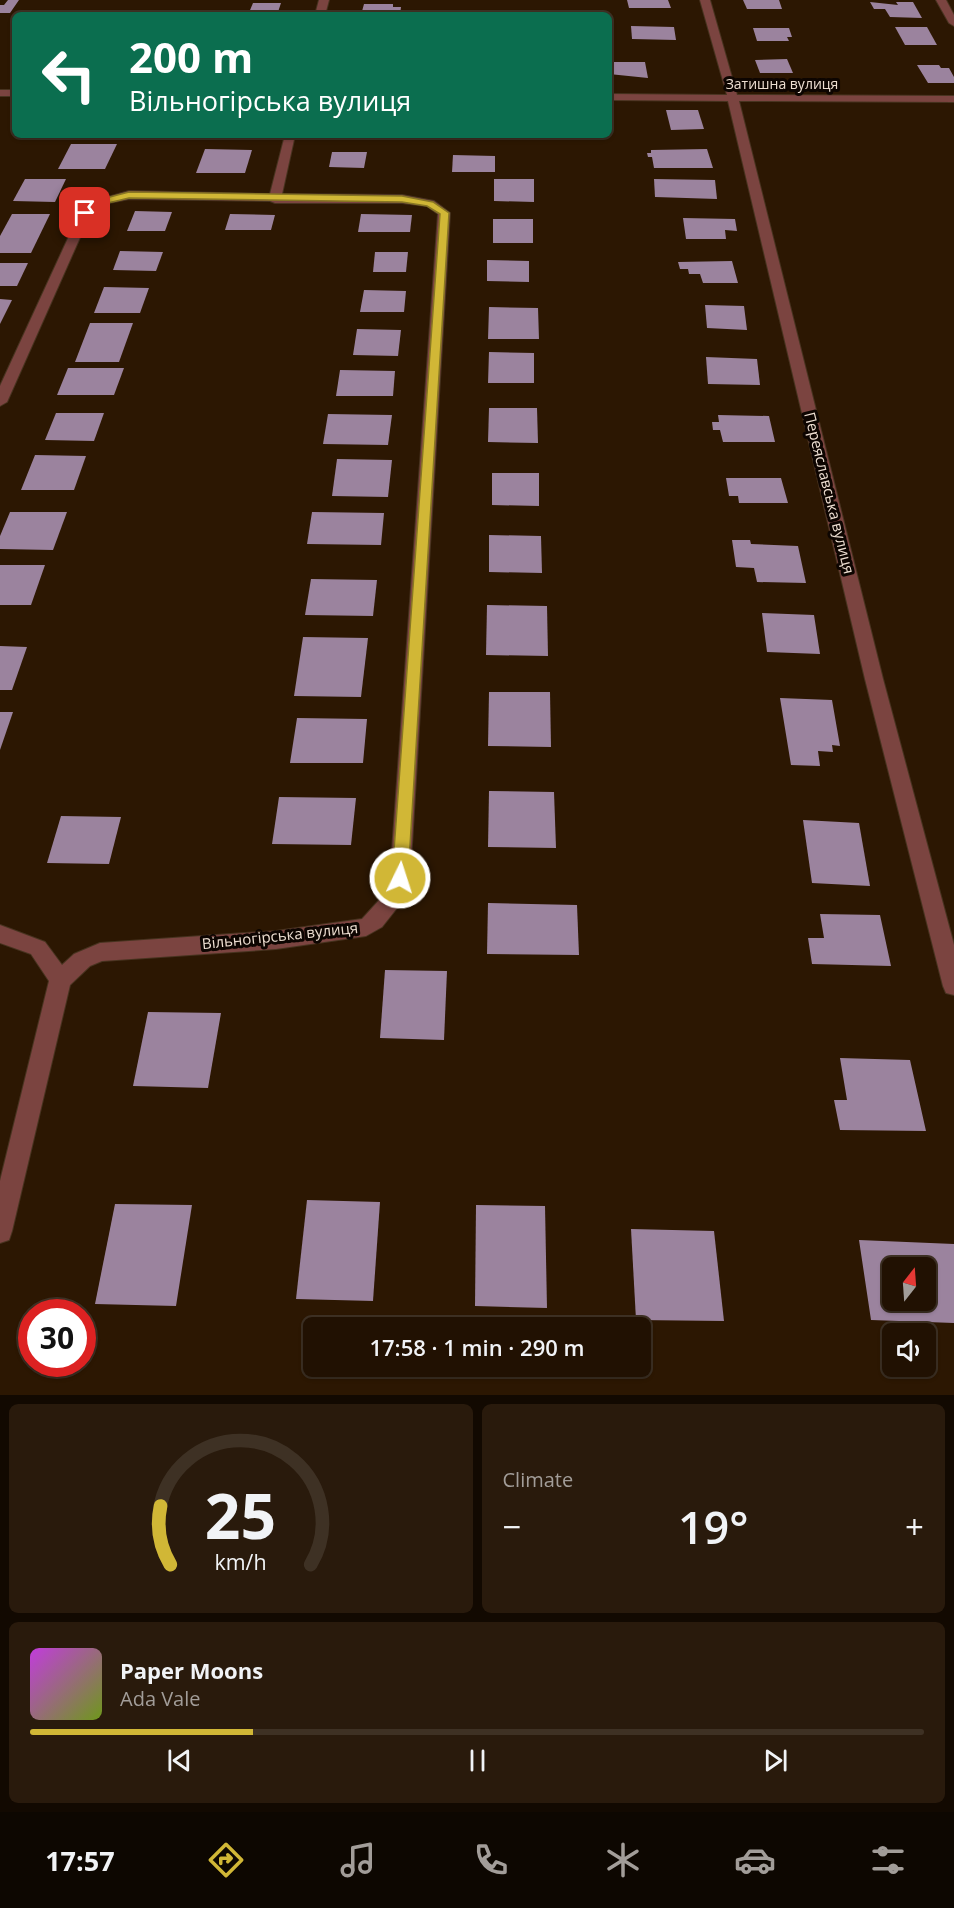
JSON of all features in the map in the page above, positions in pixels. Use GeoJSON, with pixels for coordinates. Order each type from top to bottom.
{"type":"FeatureCollection","features":[{"type":"Feature","properties":{"kind":"street","name":"Переяславська вулиця"},"geometry":{"type":"LineString","coordinates":[[705,0],[733,98],[874,679],[954,986]]}},
{"type":"Feature","properties":{"kind":"street"},"geometry":{"type":"LineString","coordinates":[[941,0],[954,22]]}},
{"type":"Feature","properties":{"kind":"street","name":"Затишна вулиця"},"geometry":{"type":"LineString","coordinates":[[612,97],[954,99]]}},
{"type":"Feature","properties":{"kind":"street"},"geometry":{"type":"LineString","coordinates":[[275,198],[289,138]]}},
{"type":"Feature","properties":{"kind":"street","name":"Вільногірська вулиця"},"geometry":{"type":"LineString","coordinates":[[0,402],[85,213],[105,201],[129,195],[402,199],[430,203],[444,213],[400,878],[390,902],[375,921],[366,927],[276,940],[100,952],[82,960],[60,980]]}},
{"type":"Feature","properties":{"kind":"street"},"geometry":{"type":"LineString","coordinates":[[0,934],[38,948],[60,980],[0,1231]]}},
{"type":"Feature","properties":{"kind":"building"},"geometry":{"type":"Polygon","coordinates":[[[8,0],[19,0],[10,13],[0,13],[0,5],[4,5],[8,0]]]}},
{"type":"Feature","properties":{"kind":"building"},"geometry":{"type":"Polygon","coordinates":[[[627,0],[668,0],[671,8],[629,8],[627,0]]]}},
{"type":"Feature","properties":{"kind":"building"},"geometry":{"type":"Polygon","coordinates":[[[743,0],[779,0],[782,9],[747,9],[743,0]]]}},
{"type":"Feature","properties":{"kind":"building"},"geometry":{"type":"Polygon","coordinates":[[[870,2],[898,5],[896,2],[913,2],[922,18],[890,17],[885,9],[874,9],[870,2]]]}},
{"type":"Feature","properties":{"kind":"building"},"geometry":{"type":"Polygon","coordinates":[[[253,3],[281,3],[278,12],[249,12],[253,3]]]}},
{"type":"Feature","properties":{"kind":"building"},"geometry":{"type":"Polygon","coordinates":[[[364,4],[393,4],[393,7],[401,7],[400,12],[362,12],[364,4]]]}},
{"type":"Feature","properties":{"kind":"building"},"geometry":{"type":"Polygon","coordinates":[[[631,26],[674,27],[676,40],[632,39],[631,26]]]}},
{"type":"Feature","properties":{"kind":"building"},"geometry":{"type":"Polygon","coordinates":[[[895,27],[927,27],[937,45],[905,45],[895,27]]]}},
{"type":"Feature","properties":{"kind":"building"},"geometry":{"type":"Polygon","coordinates":[[[753,28],[789,28],[792,37],[787,37],[789,41],[757,41],[753,28]]]}},
{"type":"Feature","properties":{"kind":"building"},"geometry":{"type":"Polygon","coordinates":[[[787,59],[793,73],[760,73],[755,60],[787,59]]]}},
{"type":"Feature","properties":{"kind":"building"},"geometry":{"type":"Polygon","coordinates":[[[612,62],[645,62],[648,78],[612,74],[612,62]]]}},
{"type":"Feature","properties":{"kind":"building"},"geometry":{"type":"Polygon","coordinates":[[[917,65],[939,65],[941,68],[949,68],[954,77],[954,83],[928,83],[917,65]]]}},
{"type":"Feature","properties":{"kind":"building"},"geometry":{"type":"Polygon","coordinates":[[[666,110],[698,110],[704,129],[671,130],[666,110]]]}},
{"type":"Feature","properties":{"kind":"building"},"geometry":{"type":"Polygon","coordinates":[[[71,144],[117,144],[105,169],[58,169],[71,144]]]}},
{"type":"Feature","properties":{"kind":"building"},"geometry":{"type":"Polygon","coordinates":[[[205,149],[252,150],[245,173],[196,173],[205,149]]]}},
{"type":"Feature","properties":{"kind":"building"},"geometry":{"type":"Polygon","coordinates":[[[707,149],[713,168],[654,168],[652,157],[648,157],[647,153],[651,153],[651,150],[707,149]]]}},
{"type":"Feature","properties":{"kind":"building"},"geometry":{"type":"Polygon","coordinates":[[[332,152],[367,152],[364,168],[329,167],[332,152]]]}},
{"type":"Feature","properties":{"kind":"building"},"geometry":{"type":"Polygon","coordinates":[[[453,155],[495,156],[495,172],[452,172],[453,155]]]}},
{"type":"Feature","properties":{"kind":"building"},"geometry":{"type":"Polygon","coordinates":[[[25,179],[66,179],[55,202],[13,201],[25,179]]]}},
{"type":"Feature","properties":{"kind":"building"},"geometry":{"type":"Polygon","coordinates":[[[494,179],[534,179],[534,202],[494,201],[494,179]]]}},
{"type":"Feature","properties":{"kind":"building"},"geometry":{"type":"Polygon","coordinates":[[[654,179],[715,180],[717,199],[655,197],[654,179]]]}},
{"type":"Feature","properties":{"kind":"building"},"geometry":{"type":"Polygon","coordinates":[[[135,211],[172,212],[165,231],[127,231],[135,211]]]}},
{"type":"Feature","properties":{"kind":"building"},"geometry":{"type":"Polygon","coordinates":[[[12,214],[50,214],[31,253],[0,253],[0,236],[12,214]]]}},
{"type":"Feature","properties":{"kind":"building"},"geometry":{"type":"Polygon","coordinates":[[[230,214],[275,215],[271,230],[225,230],[230,214]]]}},
{"type":"Feature","properties":{"kind":"building"},"geometry":{"type":"Polygon","coordinates":[[[361,214],[412,215],[410,232],[358,232],[361,214]]]}},
{"type":"Feature","properties":{"kind":"building"},"geometry":{"type":"Polygon","coordinates":[[[683,218],[735,219],[737,231],[725,230],[726,239],[686,239],[683,218]]]}},
{"type":"Feature","properties":{"kind":"building"},"geometry":{"type":"Polygon","coordinates":[[[493,219],[533,219],[533,243],[493,243],[493,219]]]}},
{"type":"Feature","properties":{"kind":"building"},"geometry":{"type":"Polygon","coordinates":[[[120,251],[163,252],[156,271],[113,270],[120,251]]]}},
{"type":"Feature","properties":{"kind":"building"},"geometry":{"type":"Polygon","coordinates":[[[375,252],[408,252],[406,272],[373,272],[375,252]]]}},
{"type":"Feature","properties":{"kind":"building"},"geometry":{"type":"Polygon","coordinates":[[[487,260],[529,261],[529,282],[487,281],[487,260]]]}},
{"type":"Feature","properties":{"kind":"building"},"geometry":{"type":"Polygon","coordinates":[[[732,261],[738,283],[703,283],[700,274],[689,274],[688,269],[680,269],[678,262],[732,261]]]}},
{"type":"Feature","properties":{"kind":"building"},"geometry":{"type":"Polygon","coordinates":[[[0,263],[28,263],[17,286],[0,286],[0,263]]]}},
{"type":"Feature","properties":{"kind":"building"},"geometry":{"type":"Polygon","coordinates":[[[104,287],[149,288],[140,313],[94,313],[104,287]]]}},
{"type":"Feature","properties":{"kind":"building"},"geometry":{"type":"Polygon","coordinates":[[[364,290],[406,291],[404,312],[360,312],[364,290]]]}},
{"type":"Feature","properties":{"kind":"building"},"geometry":{"type":"Polygon","coordinates":[[[0,299],[12,300],[0,324],[0,299]]]}},
{"type":"Feature","properties":{"kind":"building"},"geometry":{"type":"Polygon","coordinates":[[[705,305],[744,306],[747,330],[707,328],[705,305]]]}},
{"type":"Feature","properties":{"kind":"building"},"geometry":{"type":"Polygon","coordinates":[[[489,307],[538,308],[539,339],[488,339],[489,307]]]}},
{"type":"Feature","properties":{"kind":"building"},"geometry":{"type":"Polygon","coordinates":[[[90,323],[133,323],[119,362],[75,362],[90,323]]]}},
{"type":"Feature","properties":{"kind":"building"},"geometry":{"type":"Polygon","coordinates":[[[357,329],[401,330],[398,356],[353,355],[357,329]]]}},
{"type":"Feature","properties":{"kind":"building"},"geometry":{"type":"Polygon","coordinates":[[[489,352],[534,353],[534,383],[488,383],[489,352]]]}},
{"type":"Feature","properties":{"kind":"building"},"geometry":{"type":"Polygon","coordinates":[[[706,357],[757,359],[760,385],[708,384],[706,357]]]}},
{"type":"Feature","properties":{"kind":"building"},"geometry":{"type":"Polygon","coordinates":[[[68,368],[124,368],[114,395],[57,395],[68,368]]]}},
{"type":"Feature","properties":{"kind":"building"},"geometry":{"type":"Polygon","coordinates":[[[340,370],[395,371],[393,396],[336,396],[340,370]]]}},
{"type":"Feature","properties":{"kind":"building"},"geometry":{"type":"Polygon","coordinates":[[[489,408],[537,408],[538,443],[488,442],[489,408]]]}},
{"type":"Feature","properties":{"kind":"building"},"geometry":{"type":"Polygon","coordinates":[[[56,413],[104,413],[94,441],[45,440],[56,413]]]}},
{"type":"Feature","properties":{"kind":"building"},"geometry":{"type":"Polygon","coordinates":[[[328,414],[392,415],[388,445],[323,444],[328,414]]]}},
{"type":"Feature","properties":{"kind":"building"},"geometry":{"type":"Polygon","coordinates":[[[718,415],[769,416],[775,442],[723,442],[720,430],[713,430],[712,422],[719,422],[718,415]]]}},
{"type":"Feature","properties":{"kind":"building"},"geometry":{"type":"Polygon","coordinates":[[[35,455],[86,456],[74,490],[21,490],[35,455]]]}},
{"type":"Feature","properties":{"kind":"building"},"geometry":{"type":"Polygon","coordinates":[[[337,459],[392,460],[388,497],[332,496],[337,459]]]}},
{"type":"Feature","properties":{"kind":"building"},"geometry":{"type":"Polygon","coordinates":[[[492,473],[539,473],[539,506],[492,505],[492,473]]]}},
{"type":"Feature","properties":{"kind":"building"},"geometry":{"type":"Polygon","coordinates":[[[726,478],[781,478],[788,503],[739,503],[738,496],[729,496],[726,478]]]}},
{"type":"Feature","properties":{"kind":"building"},"geometry":{"type":"Polygon","coordinates":[[[10,512],[67,512],[53,550],[0,549],[0,536],[10,512]]]}},
{"type":"Feature","properties":{"kind":"building"},"geometry":{"type":"Polygon","coordinates":[[[312,512],[384,513],[381,545],[307,544],[312,512]]]}},
{"type":"Feature","properties":{"kind":"building"},"geometry":{"type":"Polygon","coordinates":[[[489,535],[541,536],[542,573],[489,572],[489,535]]]}},
{"type":"Feature","properties":{"kind":"building"},"geometry":{"type":"Polygon","coordinates":[[[732,540],[750,540],[751,544],[798,546],[806,583],[757,582],[754,568],[736,567],[732,540]]]}},
{"type":"Feature","properties":{"kind":"building"},"geometry":{"type":"Polygon","coordinates":[[[0,565],[45,565],[31,605],[0,605],[0,565]]]}},
{"type":"Feature","properties":{"kind":"building"},"geometry":{"type":"Polygon","coordinates":[[[311,579],[377,580],[373,616],[305,615],[311,579]]]}},
{"type":"Feature","properties":{"kind":"building"},"geometry":{"type":"Polygon","coordinates":[[[487,605],[547,606],[548,656],[486,655],[487,605]]]}},
{"type":"Feature","properties":{"kind":"building"},"geometry":{"type":"Polygon","coordinates":[[[762,613],[814,615],[820,654],[767,652],[762,613]]]}},
{"type":"Feature","properties":{"kind":"building"},"geometry":{"type":"Polygon","coordinates":[[[303,637],[368,638],[361,697],[294,696],[303,637]]]}},
{"type":"Feature","properties":{"kind":"building"},"geometry":{"type":"Polygon","coordinates":[[[0,646],[27,647],[12,690],[0,690],[0,646]]]}},
{"type":"Feature","properties":{"kind":"building"},"geometry":{"type":"Polygon","coordinates":[[[489,692],[550,692],[551,747],[488,746],[489,692]]]}},
{"type":"Feature","properties":{"kind":"building"},"geometry":{"type":"Polygon","coordinates":[[[780,698],[832,700],[840,746],[832,745],[833,752],[818,751],[820,766],[791,765],[780,698]]]}},
{"type":"Feature","properties":{"kind":"building"},"geometry":{"type":"Polygon","coordinates":[[[0,712],[13,712],[0,750],[0,712]]]}},
{"type":"Feature","properties":{"kind":"building"},"geometry":{"type":"Polygon","coordinates":[[[297,718],[367,719],[363,763],[290,763],[297,718]]]}},
{"type":"Feature","properties":{"kind":"building"},"geometry":{"type":"Polygon","coordinates":[[[489,791],[554,792],[556,848],[488,847],[489,791]]]}},
{"type":"Feature","properties":{"kind":"building"},"geometry":{"type":"Polygon","coordinates":[[[279,797],[356,798],[351,845],[272,844],[279,797]]]}},
{"type":"Feature","properties":{"kind":"building"},"geometry":{"type":"Polygon","coordinates":[[[61,816],[121,817],[109,864],[47,863],[61,816]]]}},
{"type":"Feature","properties":{"kind":"building"},"geometry":{"type":"Polygon","coordinates":[[[803,820],[859,823],[870,886],[812,883],[803,820]]]}},
{"type":"Feature","properties":{"kind":"building"},"geometry":{"type":"Polygon","coordinates":[[[488,903],[577,905],[579,955],[487,954],[488,903]]]}},
{"type":"Feature","properties":{"kind":"building"},"geometry":{"type":"Polygon","coordinates":[[[820,914],[880,915],[891,966],[812,964],[808,938],[824,938],[820,914]]]}},
{"type":"Feature","properties":{"kind":"building"},"geometry":{"type":"Polygon","coordinates":[[[385,970],[447,971],[444,1040],[380,1038],[385,970]]]}},
{"type":"Feature","properties":{"kind":"building"},"geometry":{"type":"Polygon","coordinates":[[[148,1012],[221,1013],[208,1088],[133,1086],[148,1012]]]}},
{"type":"Feature","properties":{"kind":"building"},"geometry":{"type":"Polygon","coordinates":[[[840,1058],[910,1060],[926,1131],[840,1130],[834,1100],[847,1100],[840,1058]]]}},
{"type":"Feature","properties":{"kind":"building"},"geometry":{"type":"Polygon","coordinates":[[[307,1200],[380,1202],[373,1301],[296,1299],[307,1200]]]}},
{"type":"Feature","properties":{"kind":"building"},"geometry":{"type":"Polygon","coordinates":[[[115,1204],[192,1205],[176,1306],[96,1304],[115,1204]]]}},
{"type":"Feature","properties":{"kind":"building"},"geometry":{"type":"Polygon","coordinates":[[[476,1205],[545,1206],[547,1308],[475,1306],[476,1205]]]}},
{"type":"Feature","properties":{"kind":"building"},"geometry":{"type":"Polygon","coordinates":[[[631,1229],[714,1231],[724,1321],[651,1320],[651,1317],[636,1317],[631,1229]]]}},
{"type":"Feature","properties":{"kind":"building"},"geometry":{"type":"Polygon","coordinates":[[[859,1240],[954,1244],[954,1323],[871,1320],[859,1240]]]}},
{"type":"Feature","properties":{"kind":"route"},"geometry":{"type":"LineString","coordinates":[[85,213],[105,201],[129,195],[402,199],[430,203],[444,213],[400,878]]}}]}
